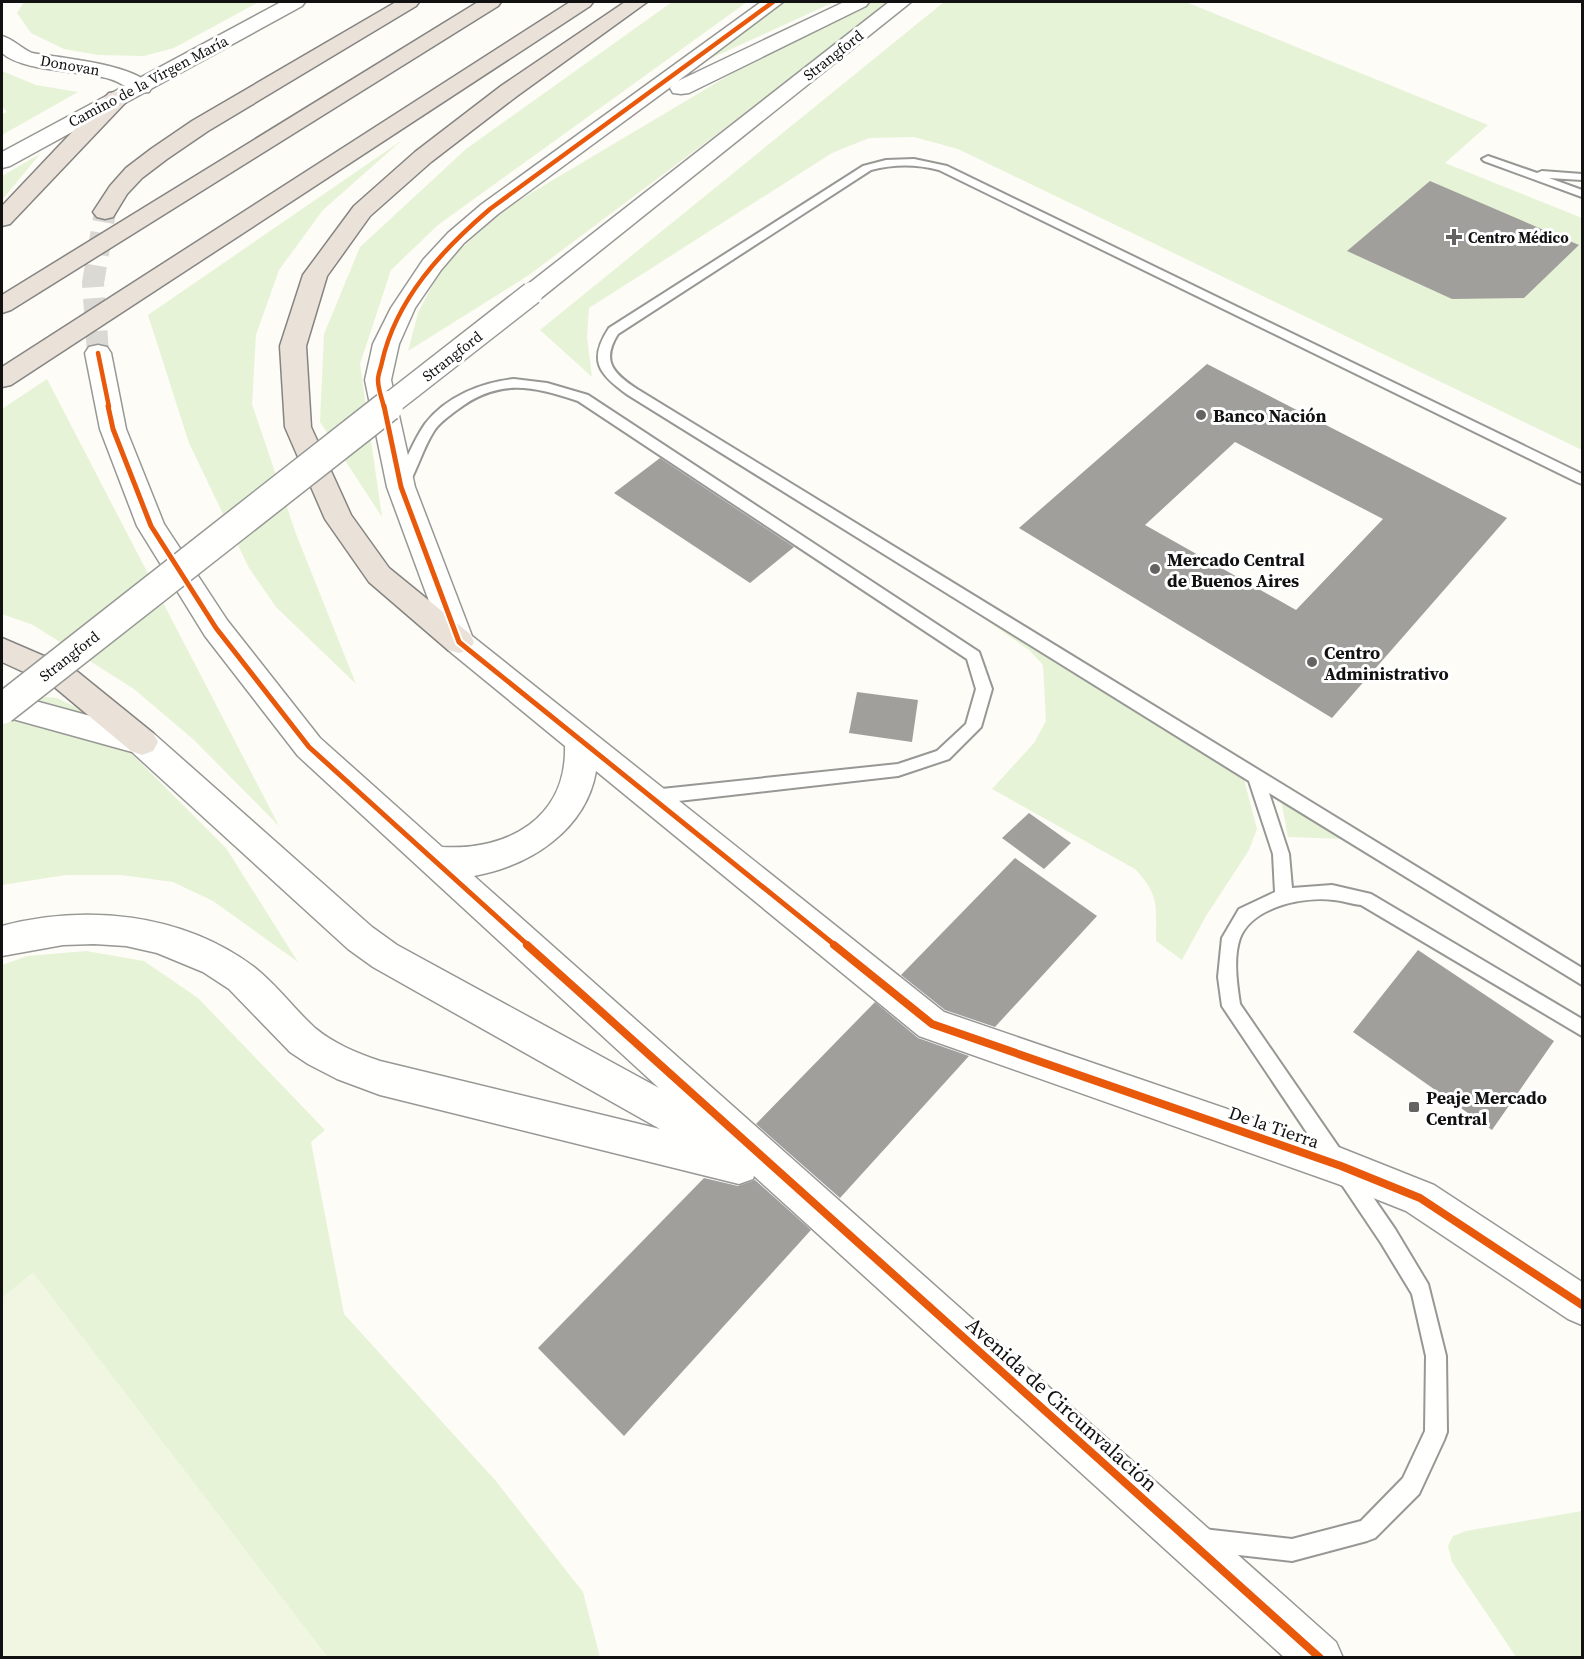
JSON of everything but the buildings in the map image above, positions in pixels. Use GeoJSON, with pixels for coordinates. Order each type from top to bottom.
{"type":"FeatureCollection","features":[{"type":"Feature","properties":{"kind":"highway"},"geometry":{"type":"LineString","coordinates":[[105,212],[118,191],[134,173],[159,154],[200,126],[409,2]]}},
{"type":"Feature","properties":{"kind":"highway"},"geometry":{"type":"LineString","coordinates":[[2,305],[491,2]]}},
{"type":"Feature","properties":{"kind":"highway"},"geometry":{"type":"LineString","coordinates":[[2,379],[583,2]]}},
{"type":"Feature","properties":{"kind":"highway"},"geometry":{"type":"LineString","coordinates":[[459,642],[379,575],[339,519],[298,427],[292,346],[315,275],[362,211],[423,157],[500,98],[637,2]]}},
{"type":"Feature","properties":{"kind":"highway"},"geometry":{"type":"LineString","coordinates":[[2,219],[117,98]]}},
{"type":"Feature","properties":{"kind":"highway"},"geometry":{"type":"LineString","coordinates":[[2,649],[63,677],[142,742]]}},
{"type":"Feature","properties":{"kind":"street","name":"Camino de la Virgen María"},"geometry":{"type":"LineString","coordinates":[[2,161],[295,2]]}},
{"type":"Feature","properties":{"kind":"street"},"geometry":{"type":"LineString","coordinates":[[459,642],[400,487],[378,380],[386,344],[403,308],[432,265],[456,238],[490,209],[773,2]]}},
{"type":"Feature","properties":{"kind":"street"},"geometry":{"type":"LineString","coordinates":[[604,126],[860,2]]}},
{"type":"Feature","properties":{"kind":"street","name":"Strangford"},"geometry":{"type":"LineString","coordinates":[[2,710],[901,2]]}},
{"type":"Feature","properties":{"kind":"street","name":"Donovan"},"geometry":{"type":"LineString","coordinates":[[2,42],[13,52],[27,58],[117,74],[141,87]]}},
{"type":"Feature","properties":{"kind":"street"},"geometry":{"type":"LineString","coordinates":[[98,353],[113,429],[151,526],[216,628],[309,747],[782,1176]]}},
{"type":"Feature","properties":{"kind":"street","name":"De la Tierra"},"geometry":{"type":"LineString","coordinates":[[459,642],[932,1024],[1341,1166],[1420,1198],[1582,1305]]}},
{"type":"Feature","properties":{"kind":"street"},"geometry":{"type":"LineString","coordinates":[[2,704],[142,742],[360,938],[385,956],[782,1176]]}},
{"type":"Feature","properties":{"kind":"street"},"geometry":{"type":"LineString","coordinates":[[435,861],[473,862],[506,853],[536,837],[559,816],[575,792],[582,767],[581,740]]}},
{"type":"Feature","properties":{"kind":"street"},"geometry":{"type":"LineString","coordinates":[[2,941],[28,933],[97,928],[165,938],[208,958],[241,978],[304,1041],[338,1063],[380,1078],[782,1176]]}},
{"type":"Feature","properties":{"kind":"street","name":"Avenida de Circunvalación"},"geometry":{"type":"LineString","coordinates":[[782,1176],[1320,1658]]}},
{"type":"Feature","properties":{"kind":"lane"},"geometry":{"type":"LineString","coordinates":[[1488,159],[1582,194]]}},
{"type":"Feature","properties":{"kind":"lane"},"geometry":{"type":"LineString","coordinates":[[1582,479],[943,168],[907,160],[885,162],[867,168],[613,330],[603,343],[601,356],[606,371],[620,383],[1256,778],[1582,977]]}},
{"type":"Feature","properties":{"kind":"lane"},"geometry":{"type":"LineString","coordinates":[[1526,173],[1582,177]]}},
{"type":"Feature","properties":{"kind":"lane"},"geometry":{"type":"LineString","coordinates":[[400,487],[432,424],[462,398],[477,390],[505,382],[541,384],[583,398],[974,656],[984,689],[973,727],[943,755],[898,770],[652,797]]}},
{"type":"Feature","properties":{"kind":"lane"},"geometry":{"type":"LineString","coordinates":[[1256,778],[1281,854],[1284,896]]}},
{"type":"Feature","properties":{"kind":"lane"},"geometry":{"type":"LineString","coordinates":[[1187,1538],[1292,1550],[1367,1530],[1412,1486],[1436,1432],[1436,1356],[1421,1291],[1388,1236],[1231,1006],[1227,977],[1231,938],[1245,914],[1284,896],[1332,892],[1365,899],[1582,1028]]}},
{"type":"Feature","properties":{"kind":"green space"},"geometry":{"type":"Polygon","coordinates":[[[24,2],[259,2],[174,48],[144,56],[98,55],[64,49],[31,33],[17,13],[24,2]]]}},
{"type":"Feature","properties":{"kind":"green space"},"geometry":{"type":"Polygon","coordinates":[[[672,2],[747,2],[438,225],[391,270],[360,364],[382,517],[320,422],[324,334],[360,247],[466,149],[672,2]]]}},
{"type":"Feature","properties":{"kind":"green space"},"geometry":{"type":"Polygon","coordinates":[[[783,2],[834,2],[705,61],[783,2]]]}},
{"type":"Feature","properties":{"kind":"green space"},"geometry":{"type":"Polygon","coordinates":[[[871,2],[893,2],[529,275],[408,351],[418,313],[442,266],[506,208],[758,58],[871,2]]]}},
{"type":"Feature","properties":{"kind":"green space"},"geometry":{"type":"Polygon","coordinates":[[[944,2],[1186,2],[1488,125],[1445,163],[1582,218],[1582,450],[958,149],[914,137],[869,138],[832,153],[589,308],[587,337],[592,377],[540,330],[944,2]]]}},
{"type":"Feature","properties":{"kind":"green space"},"geometry":{"type":"Polygon","coordinates":[[[2,71],[36,85],[78,92],[2,135],[2,114],[7,112],[2,106],[2,71]]]}},
{"type":"Feature","properties":{"kind":"green space"},"geometry":{"type":"Polygon","coordinates":[[[401,141],[323,210],[279,270],[256,335],[252,404],[296,534],[356,684],[276,607],[249,568],[189,443],[148,315],[401,141]]]}},
{"type":"Feature","properties":{"kind":"green space"},"geometry":{"type":"Polygon","coordinates":[[[40,154],[2,200],[2,176],[40,154]]]}},
{"type":"Feature","properties":{"kind":"green space"},"geometry":{"type":"Polygon","coordinates":[[[47,379],[279,826],[194,740],[134,689],[33,625],[2,614],[2,409],[47,379]]]}},
{"type":"Feature","properties":{"kind":"green space"},"geometry":{"type":"Polygon","coordinates":[[[878,545],[1241,768],[1257,829],[1249,850],[1206,916],[1182,960],[1156,941],[1153,894],[1135,869],[992,789],[1034,743],[1046,721],[1043,665],[1029,650],[878,545]]]}},
{"type":"Feature","properties":{"kind":"green space"},"geometry":{"type":"Polygon","coordinates":[[[2,693],[57,698],[80,709],[131,753],[226,848],[298,962],[213,901],[173,882],[121,875],[66,875],[2,885],[2,693]]]}},
{"type":"Feature","properties":{"kind":"green space"},"geometry":{"type":"Polygon","coordinates":[[[1281,800],[1344,839],[1288,837],[1281,800]]]}},
{"type":"Feature","properties":{"kind":"green space"},"geometry":{"type":"Polygon","coordinates":[[[86,951],[144,961],[198,998],[325,1130],[311,1142],[344,1314],[495,1480],[583,1592],[600,1657],[327,1657],[33,1273],[2,1298],[2,965],[27,956],[86,951]]]}},
{"type":"Feature","properties":{"kind":"green space"},"geometry":{"type":"Polygon","coordinates":[[[33,1273],[327,1657],[2,1657],[2,1298],[33,1273]]]}},
{"type":"Feature","properties":{"kind":"green space"},"geometry":{"type":"Polygon","coordinates":[[[1582,1511],[1582,1657],[1516,1657],[1452,1562],[1448,1546],[1453,1536],[1466,1531],[1582,1511]]]}},
{"type":"Feature","properties":{"kind":"tunnel"},"geometry":{"type":"LineString","coordinates":[[98,353],[93,283],[105,212]]}},
{"type":"Feature","properties":{"kind":"cycle path"},"geometry":{"type":"LineString","coordinates":[[773,2],[490,209],[456,238],[432,265],[403,308],[386,344],[378,380],[401,487],[459,642],[932,1024],[1341,1166],[1420,1198],[1582,1305]]}},
{"type":"Feature","properties":{"kind":"cycle path"},"geometry":{"type":"LineString","coordinates":[[98,353],[113,429],[151,526],[216,628],[309,747],[782,1176],[1320,1658]]}},
{"type":"Feature","properties":{"kind":"place","name":"Centro Médico"},"geometry":{"type":"Point","coordinates":[1454,237]}},
{"type":"Feature","properties":{"kind":"place","name":"Banco Nación"},"geometry":{"type":"Point","coordinates":[1201,415]}},
{"type":"Feature","properties":{"kind":"place","name":"Mercado Central de Buenos Aires"},"geometry":{"type":"Point","coordinates":[1155,569]}},
{"type":"Feature","properties":{"kind":"place","name":"Centro Administrativo"},"geometry":{"type":"Point","coordinates":[1312,662]}},
{"type":"Feature","properties":{"kind":"place","name":"Peaje Mercado Central"},"geometry":{"type":"Point","coordinates":[1414,1107]}}]}
